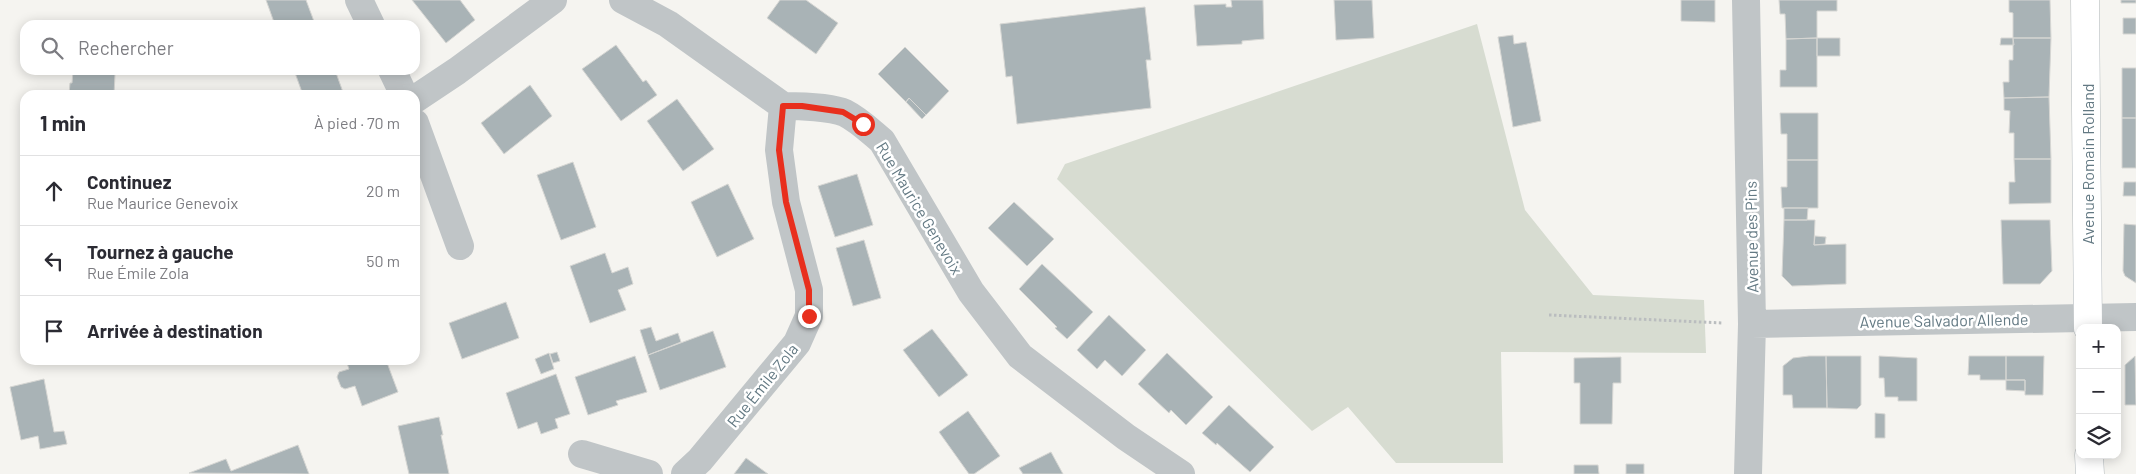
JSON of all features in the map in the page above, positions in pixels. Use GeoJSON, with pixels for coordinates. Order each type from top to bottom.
{"type":"FeatureCollection","features":[{"type":"Feature","properties":{"kind":"street"},"geometry":{"type":"LineString","coordinates":[[359,0],[369,20]]}},
{"type":"Feature","properties":{"kind":"street"},"geometry":{"type":"LineString","coordinates":[[420,96],[457,71],[553,0]]}},
{"type":"Feature","properties":{"kind":"street"},"geometry":{"type":"LineString","coordinates":[[623,0],[668,24],[783,106]]}},
{"type":"Feature","properties":{"kind":"street","name":"Avenue des Pins"},"geometry":{"type":"LineString","coordinates":[[1746,0],[1752,324],[1748,474]]}},
{"type":"Feature","properties":{"kind":"street","name":"Avenue Romain Rolland"},"geometry":{"type":"LineString","coordinates":[[2086,0],[2088,322]]}},
{"type":"Feature","properties":{"kind":"street"},"geometry":{"type":"LineString","coordinates":[[394,75],[402,90]]}},
{"type":"Feature","properties":{"kind":"street","name":"Rue Émile Zola"},"geometry":{"type":"LineString","coordinates":[[685,474],[700,460],[797,342],[809,316],[809,290],[786,202],[779,150],[783,106]]}},
{"type":"Feature","properties":{"kind":"street","name":"Rue Maurice Genevoix"},"geometry":{"type":"LineString","coordinates":[[783,106],[802,106],[843,112],[863,124],[882,141],[970,292],[1020,356],[1126,437],[1181,474]]}},
{"type":"Feature","properties":{"kind":"street"},"geometry":{"type":"LineString","coordinates":[[420,137],[460,246]]}},
{"type":"Feature","properties":{"kind":"street","name":"Avenue Salvador Allende"},"geometry":{"type":"LineString","coordinates":[[1752,324],[2088,322],[2136,317]]}},
{"type":"Feature","properties":{"kind":"street"},"geometry":{"type":"LineString","coordinates":[[582,454],[649,474]]}},
{"type":"Feature","properties":{"kind":"street"},"geometry":{"type":"LineString","coordinates":[[2089,459],[2090,474]]}},
{"type":"Feature","properties":{"kind":"path"},"geometry":{"type":"LineString","coordinates":[[1549,315],[1752,324]]}},
{"type":"Feature","properties":{"kind":"shaded area"},"geometry":{"type":"Polygon","coordinates":[[[1477,24],[1525,210],[1593,295],[1704,300],[1706,353],[1501,352],[1503,463],[1396,463],[1348,407],[1312,431],[1057,179],[1065,164],[1477,24]]]}},
{"type":"Feature","properties":{"kind":"building"},"geometry":{"type":"Polygon","coordinates":[[[266,0],[306,0],[314,20],[273,20],[266,0]]]}},
{"type":"Feature","properties":{"kind":"building"},"geometry":{"type":"Polygon","coordinates":[[[412,0],[460,0],[475,20],[446,43],[412,0]]]}},
{"type":"Feature","properties":{"kind":"building"},"geometry":{"type":"Polygon","coordinates":[[[780,0],[806,0],[838,23],[816,54],[767,18],[780,0]]]}},
{"type":"Feature","properties":{"kind":"building"},"geometry":{"type":"Polygon","coordinates":[[[1231,0],[1263,0],[1264,39],[1242,41],[1242,44],[1197,46],[1194,5],[1226,4],[1226,7],[1232,7],[1231,0]]]}},
{"type":"Feature","properties":{"kind":"building"},"geometry":{"type":"Polygon","coordinates":[[[1334,0],[1372,0],[1374,38],[1336,40],[1334,0]]]}},
{"type":"Feature","properties":{"kind":"building"},"geometry":{"type":"Polygon","coordinates":[[[1681,0],[1715,0],[1715,22],[1681,21],[1681,0]]]}},
{"type":"Feature","properties":{"kind":"building"},"geometry":{"type":"Polygon","coordinates":[[[1779,0],[1837,0],[1837,11],[1817,11],[1817,38],[1786,39],[1785,14],[1780,14],[1779,0]]]}},
{"type":"Feature","properties":{"kind":"building"},"geometry":{"type":"Polygon","coordinates":[[[2009,0],[2050,0],[2051,38],[2013,38],[2013,13],[2009,12],[2009,0]]]}},
{"type":"Feature","properties":{"kind":"building"},"geometry":{"type":"Polygon","coordinates":[[[2121,0],[2136,0],[2136,3],[2121,3],[2121,0]]]}},
{"type":"Feature","properties":{"kind":"building"},"geometry":{"type":"Polygon","coordinates":[[[1145,7],[1151,60],[1146,60],[1151,108],[1017,124],[1012,76],[1006,77],[1000,24],[1145,7]]]}},
{"type":"Feature","properties":{"kind":"building"},"geometry":{"type":"Polygon","coordinates":[[[2123,18],[2136,18],[2136,34],[2123,34],[2123,18]]]}},
{"type":"Feature","properties":{"kind":"building"},"geometry":{"type":"Polygon","coordinates":[[[1513,35],[1514,44],[1526,42],[1541,121],[1513,127],[1498,37],[1513,35]]]}},
{"type":"Feature","properties":{"kind":"building"},"geometry":{"type":"Polygon","coordinates":[[[1817,38],[1840,38],[1840,56],[1817,56],[1817,38]]]}},
{"type":"Feature","properties":{"kind":"building"},"geometry":{"type":"Polygon","coordinates":[[[1817,38],[1817,87],[1780,87],[1780,70],[1786,70],[1786,39],[1817,38]]]}},
{"type":"Feature","properties":{"kind":"building"},"geometry":{"type":"Polygon","coordinates":[[[2001,38],[2013,38],[2014,45],[2000,45],[2001,38]]]}},
{"type":"Feature","properties":{"kind":"building"},"geometry":{"type":"Polygon","coordinates":[[[2013,38],[2051,38],[2049,97],[2004,98],[2003,82],[2009,82],[2009,60],[2013,60],[2013,38]]]}},
{"type":"Feature","properties":{"kind":"building"},"geometry":{"type":"Polygon","coordinates":[[[616,45],[643,82],[646,80],[657,95],[621,121],[582,69],[616,45]]]}},
{"type":"Feature","properties":{"kind":"building"},"geometry":{"type":"Polygon","coordinates":[[[905,47],[949,91],[926,115],[909,98],[906,102],[878,74],[905,47]]]}},
{"type":"Feature","properties":{"kind":"building"},"geometry":{"type":"Polygon","coordinates":[[[2122,68],[2136,68],[2136,118],[2122,118],[2122,68]]]}},
{"type":"Feature","properties":{"kind":"building"},"geometry":{"type":"Polygon","coordinates":[[[73,75],[115,75],[114,90],[69,90],[70,83],[72,83],[73,75]]]}},
{"type":"Feature","properties":{"kind":"building"},"geometry":{"type":"Polygon","coordinates":[[[296,75],[337,75],[342,90],[301,90],[296,75]]]}},
{"type":"Feature","properties":{"kind":"building"},"geometry":{"type":"Polygon","coordinates":[[[530,85],[552,116],[504,154],[481,123],[530,85]]]}},
{"type":"Feature","properties":{"kind":"building"},"geometry":{"type":"Polygon","coordinates":[[[2049,97],[2051,159],[2014,159],[2014,133],[2009,133],[2010,111],[2004,110],[2004,98],[2049,97]]]}},
{"type":"Feature","properties":{"kind":"building"},"geometry":{"type":"Polygon","coordinates":[[[909,98],[926,115],[922,119],[906,102],[909,98]]]}},
{"type":"Feature","properties":{"kind":"building"},"geometry":{"type":"Polygon","coordinates":[[[677,99],[714,149],[683,171],[647,121],[677,99]]]}},
{"type":"Feature","properties":{"kind":"building"},"geometry":{"type":"Polygon","coordinates":[[[1780,113],[1818,113],[1818,160],[1787,160],[1787,134],[1781,134],[1780,113]]]}},
{"type":"Feature","properties":{"kind":"building"},"geometry":{"type":"Polygon","coordinates":[[[2122,118],[2136,118],[2136,168],[2122,168],[2122,118]]]}},
{"type":"Feature","properties":{"kind":"building"},"geometry":{"type":"Polygon","coordinates":[[[2014,159],[2051,159],[2051,203],[2009,204],[2009,182],[2015,182],[2014,159]]]}},
{"type":"Feature","properties":{"kind":"building"},"geometry":{"type":"Polygon","coordinates":[[[1787,160],[1818,160],[1818,208],[1782,208],[1781,187],[1787,187],[1787,160]]]}},
{"type":"Feature","properties":{"kind":"building"},"geometry":{"type":"Polygon","coordinates":[[[573,162],[596,227],[561,240],[537,175],[573,162]]]}},
{"type":"Feature","properties":{"kind":"building"},"geometry":{"type":"Polygon","coordinates":[[[857,174],[873,225],[835,237],[818,186],[857,174]]]}},
{"type":"Feature","properties":{"kind":"building"},"geometry":{"type":"Polygon","coordinates":[[[2124,182],[2136,182],[2136,196],[2123,196],[2124,182]]]}},
{"type":"Feature","properties":{"kind":"building"},"geometry":{"type":"Polygon","coordinates":[[[728,184],[754,239],[717,257],[691,202],[728,184]]]}},
{"type":"Feature","properties":{"kind":"building"},"geometry":{"type":"Polygon","coordinates":[[[1014,202],[1054,239],[1027,266],[988,228],[1014,202]]]}},
{"type":"Feature","properties":{"kind":"building"},"geometry":{"type":"Polygon","coordinates":[[[1784,208],[1808,208],[1807,220],[1784,220],[1784,208]]]}},
{"type":"Feature","properties":{"kind":"building"},"geometry":{"type":"Polygon","coordinates":[[[1784,220],[1815,220],[1814,245],[1846,244],[1846,284],[1792,286],[1782,276],[1784,220]]]}},
{"type":"Feature","properties":{"kind":"building"},"geometry":{"type":"Polygon","coordinates":[[[2001,220],[2050,220],[2052,271],[2040,284],[2003,284],[2001,220]]]}},
{"type":"Feature","properties":{"kind":"building"},"geometry":{"type":"Polygon","coordinates":[[[2124,224],[2136,225],[2136,283],[2125,276],[2123,271],[2124,224]]]}},
{"type":"Feature","properties":{"kind":"building"},"geometry":{"type":"Polygon","coordinates":[[[1815,236],[1826,237],[1825,244],[1814,245],[1815,236]]]}},
{"type":"Feature","properties":{"kind":"building"},"geometry":{"type":"Polygon","coordinates":[[[864,240],[881,298],[853,306],[836,248],[864,240]]]}},
{"type":"Feature","properties":{"kind":"building"},"geometry":{"type":"Polygon","coordinates":[[[605,253],[612,273],[628,267],[633,284],[618,290],[626,310],[590,323],[570,266],[605,253]]]}},
{"type":"Feature","properties":{"kind":"building"},"geometry":{"type":"Polygon","coordinates":[[[1042,264],[1093,312],[1067,339],[1019,289],[1042,264]]]}},
{"type":"Feature","properties":{"kind":"building"},"geometry":{"type":"Polygon","coordinates":[[[506,302],[519,338],[462,359],[449,323],[506,302]]]}},
{"type":"Feature","properties":{"kind":"building"},"geometry":{"type":"Polygon","coordinates":[[[1109,315],[1146,350],[1122,376],[1105,360],[1097,369],[1077,350],[1109,315]]]}},
{"type":"Feature","properties":{"kind":"building"},"geometry":{"type":"Polygon","coordinates":[[[651,327],[656,341],[678,333],[681,342],[648,355],[640,330],[651,327]]]}},
{"type":"Feature","properties":{"kind":"building"},"geometry":{"type":"Polygon","coordinates":[[[932,329],[968,375],[939,397],[903,350],[932,329]]]}},
{"type":"Feature","properties":{"kind":"building"},"geometry":{"type":"Polygon","coordinates":[[[713,331],[726,367],[660,390],[648,355],[713,331]]]}},
{"type":"Feature","properties":{"kind":"building"},"geometry":{"type":"Polygon","coordinates":[[[557,352],[560,361],[553,363],[550,354],[557,352]]]}},
{"type":"Feature","properties":{"kind":"building"},"geometry":{"type":"Polygon","coordinates":[[[549,353],[554,369],[541,374],[535,359],[549,353]]]}},
{"type":"Feature","properties":{"kind":"building"},"geometry":{"type":"Polygon","coordinates":[[[1167,353],[1213,397],[1186,425],[1171,410],[1169,413],[1138,384],[1167,353]]]}},
{"type":"Feature","properties":{"kind":"building"},"geometry":{"type":"Polygon","coordinates":[[[635,356],[647,392],[616,401],[618,405],[588,415],[575,377],[635,356]]]}},
{"type":"Feature","properties":{"kind":"building"},"geometry":{"type":"Polygon","coordinates":[[[1826,356],[1827,408],[1793,408],[1792,395],[1783,395],[1783,366],[1793,358],[1826,356]]]}},
{"type":"Feature","properties":{"kind":"building"},"geometry":{"type":"Polygon","coordinates":[[[1826,356],[1861,356],[1861,405],[1857,409],[1827,408],[1826,356]]]}},
{"type":"Feature","properties":{"kind":"building"},"geometry":{"type":"Polygon","coordinates":[[[1879,356],[1917,358],[1917,401],[1898,401],[1898,397],[1885,397],[1884,378],[1879,378],[1879,356]]]}},
{"type":"Feature","properties":{"kind":"building"},"geometry":{"type":"Polygon","coordinates":[[[1969,356],[2006,356],[2006,380],[1980,380],[1980,375],[1968,375],[1969,356]]]}},
{"type":"Feature","properties":{"kind":"building"},"geometry":{"type":"Polygon","coordinates":[[[2006,356],[2044,356],[2043,395],[2025,395],[2025,380],[2006,380],[2006,356]]]}},
{"type":"Feature","properties":{"kind":"building"},"geometry":{"type":"Polygon","coordinates":[[[2135,356],[2136,405],[2125,405],[2125,365],[2135,356]]]}},
{"type":"Feature","properties":{"kind":"building"},"geometry":{"type":"Polygon","coordinates":[[[1621,357],[1621,383],[1613,383],[1612,424],[1580,424],[1580,383],[1574,383],[1574,358],[1621,357]]]}},
{"type":"Feature","properties":{"kind":"building"},"geometry":{"type":"Polygon","coordinates":[[[348,365],[388,365],[398,392],[362,406],[355,386],[345,389],[341,387],[337,377],[339,372],[349,369],[348,365]]]}},
{"type":"Feature","properties":{"kind":"building"},"geometry":{"type":"Polygon","coordinates":[[[556,374],[570,414],[555,419],[558,428],[541,434],[537,422],[518,429],[506,393],[556,374]]]}},
{"type":"Feature","properties":{"kind":"building"},"geometry":{"type":"Polygon","coordinates":[[[44,379],[54,432],[64,431],[67,444],[40,449],[38,436],[21,440],[10,387],[44,379]]]}},
{"type":"Feature","properties":{"kind":"building"},"geometry":{"type":"Polygon","coordinates":[[[2006,380],[2025,380],[2025,391],[2006,390],[2006,380]]]}},
{"type":"Feature","properties":{"kind":"building"},"geometry":{"type":"Polygon","coordinates":[[[1229,405],[1274,447],[1250,472],[1217,443],[1216,445],[1202,433],[1229,405]]]}},
{"type":"Feature","properties":{"kind":"building"},"geometry":{"type":"Polygon","coordinates":[[[968,411],[1000,456],[974,474],[969,474],[939,432],[968,411]]]}},
{"type":"Feature","properties":{"kind":"building"},"geometry":{"type":"Polygon","coordinates":[[[1875,413],[1885,414],[1885,438],[1875,438],[1875,413]]]}},
{"type":"Feature","properties":{"kind":"building"},"geometry":{"type":"Polygon","coordinates":[[[439,417],[449,474],[409,474],[398,426],[439,417]]]}},
{"type":"Feature","properties":{"kind":"building"},"geometry":{"type":"Polygon","coordinates":[[[298,445],[309,474],[189,473],[226,459],[231,471],[298,445]]]}},
{"type":"Feature","properties":{"kind":"building"},"geometry":{"type":"Polygon","coordinates":[[[1051,452],[1063,474],[1023,474],[1019,468],[1051,452]]]}},
{"type":"Feature","properties":{"kind":"building"},"geometry":{"type":"Polygon","coordinates":[[[746,458],[768,474],[734,474],[746,458]]]}},
{"type":"Feature","properties":{"kind":"building"},"geometry":{"type":"Polygon","coordinates":[[[1626,464],[1644,464],[1644,474],[1626,474],[1626,464]]]}},
{"type":"Feature","properties":{"kind":"building"},"geometry":{"type":"Polygon","coordinates":[[[1574,465],[1598,465],[1599,474],[1574,474],[1574,465]]]}},
{"type":"Feature","properties":{"kind":"route"},"geometry":{"type":"LineString","coordinates":[[809,316],[809,290],[786,202],[779,150],[783,106],[802,106],[843,112],[863,124]]}}]}
